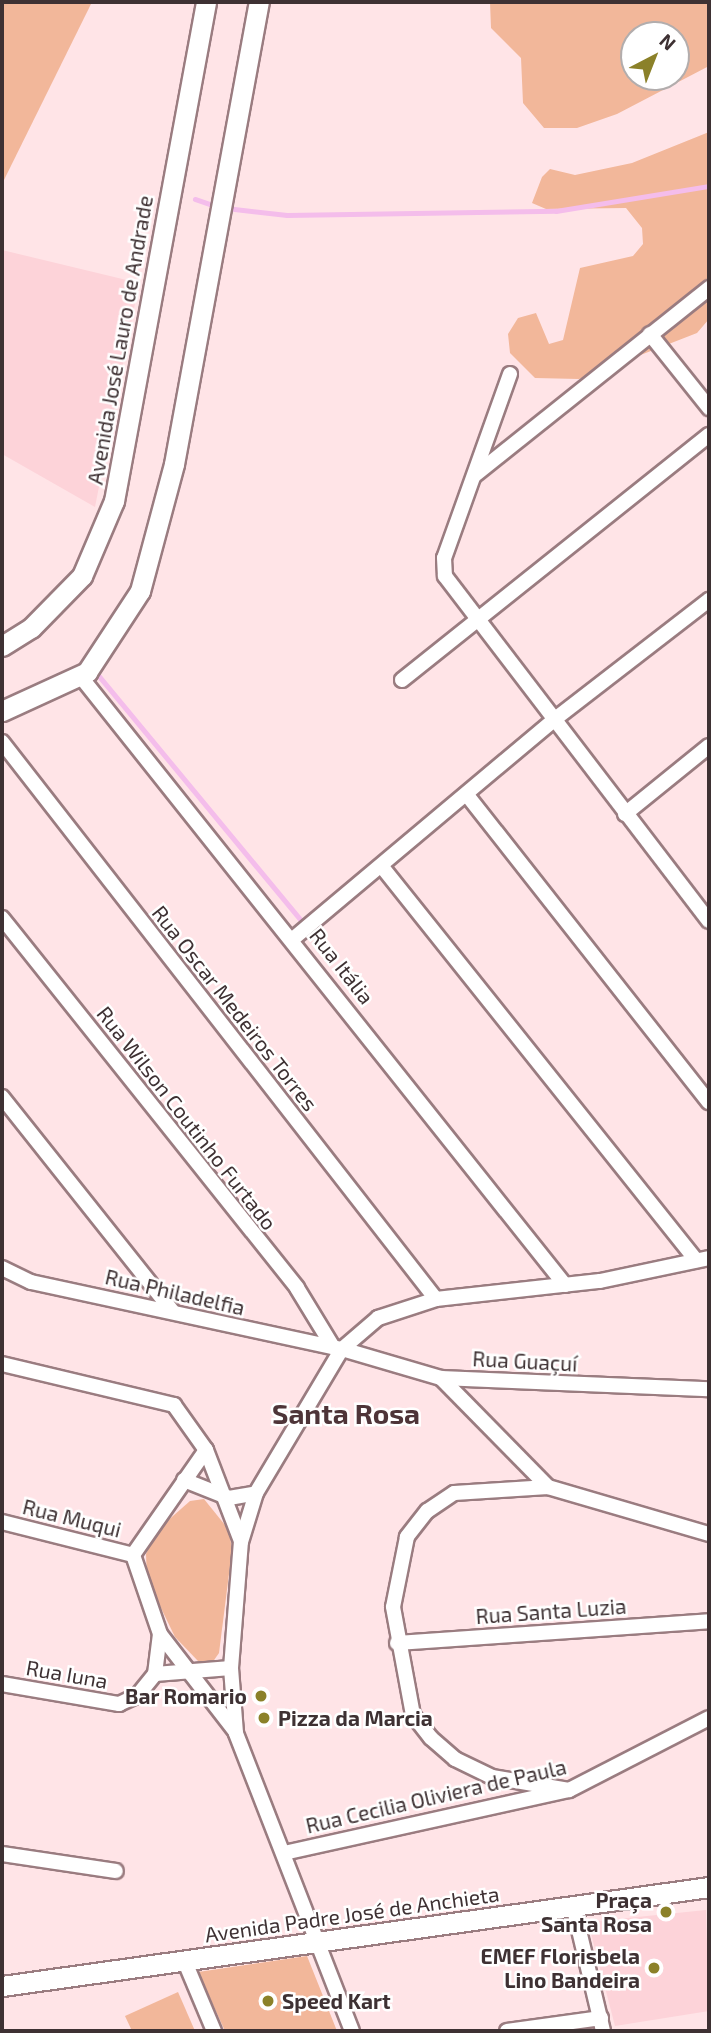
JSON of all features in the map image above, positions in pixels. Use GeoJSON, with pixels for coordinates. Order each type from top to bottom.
{"type":"FeatureCollection","features":[{"type":"Feature","properties":{"kind":"street","name":"Avenida José Lauro de Andrade"},"geometry":{"type":"LineString","coordinates":[[2,646],[31,628],[82,576],[114,501],[206,2]]}},
{"type":"Feature","properties":{"kind":"street"},"geometry":{"type":"LineString","coordinates":[[2,711],[88,670],[140,591],[174,464],[259,2]]}},
{"type":"Feature","properties":{"kind":"street"},"geometry":{"type":"LineString","coordinates":[[474,477],[709,288]]}},
{"type":"Feature","properties":{"kind":"street"},"geometry":{"type":"LineString","coordinates":[[650,334],[709,408]]}},
{"type":"Feature","properties":{"kind":"street"},"geometry":{"type":"LineString","coordinates":[[510,374],[444,558],[451,592],[555,719],[625,814],[707,913]]}},
{"type":"Feature","properties":{"kind":"street"},"geometry":{"type":"LineString","coordinates":[[402,680],[709,436]]}},
{"type":"Feature","properties":{"kind":"street"},"geometry":{"type":"LineString","coordinates":[[294,938],[383,868],[555,719],[709,600]]}},
{"type":"Feature","properties":{"kind":"street","name":"Rua Itália"},"geometry":{"type":"LineString","coordinates":[[88,670],[565,1285]]}},
{"type":"Feature","properties":{"kind":"street","name":"Rua Oscar Medeiros Torres"},"geometry":{"type":"LineString","coordinates":[[2,742],[436,1300]]}},
{"type":"Feature","properties":{"kind":"street"},"geometry":{"type":"LineString","coordinates":[[625,814],[709,746]]}},
{"type":"Feature","properties":{"kind":"street"},"geometry":{"type":"LineString","coordinates":[[467,795],[709,1102]]}},
{"type":"Feature","properties":{"kind":"street"},"geometry":{"type":"LineString","coordinates":[[236,1733],[231,1668],[241,1542],[256,1493],[338,1348],[378,1318],[436,1300],[565,1285],[703,1259],[383,868]]}},
{"type":"Feature","properties":{"kind":"street","name":"Rua Wilson Coutinho Furtado"},"geometry":{"type":"LineString","coordinates":[[2,918],[297,1288],[338,1348]]}},
{"type":"Feature","properties":{"kind":"street"},"geometry":{"type":"LineString","coordinates":[[2,1097],[172,1311]]}},
{"type":"Feature","properties":{"kind":"street","name":"Rua Philadelfia"},"geometry":{"type":"LineString","coordinates":[[2,1268],[19,1279],[338,1348]]}},
{"type":"Feature","properties":{"kind":"street","name":"Rua Guaçuí"},"geometry":{"type":"LineString","coordinates":[[338,1348],[441,1377],[709,1389]]}},
{"type":"Feature","properties":{"kind":"street"},"geometry":{"type":"LineString","coordinates":[[2,1364],[159,1399],[186,1415],[229,1498],[241,1542]]}},
{"type":"Feature","properties":{"kind":"street"},"geometry":{"type":"LineString","coordinates":[[441,1377],[548,1487]]}},
{"type":"Feature","properties":{"kind":"street"},"geometry":{"type":"LineString","coordinates":[[206,1450],[133,1555],[160,1634],[192,1671],[236,1733],[352,2031]]}},
{"type":"Feature","properties":{"kind":"street"},"geometry":{"type":"LineString","coordinates":[[184,1480],[229,1498],[256,1493]]}},
{"type":"Feature","properties":{"kind":"street"},"geometry":{"type":"LineString","coordinates":[[569,1790],[492,1777],[455,1759],[413,1715],[397,1643],[395,1572],[407,1537],[427,1511],[454,1493],[548,1487],[709,1534]]}},
{"type":"Feature","properties":{"kind":"street","name":"Rua Muqui"},"geometry":{"type":"LineString","coordinates":[[2,1522],[133,1555]]}},
{"type":"Feature","properties":{"kind":"street","name":"Rua Santa Luzia"},"geometry":{"type":"LineString","coordinates":[[397,1643],[709,1621]]}},
{"type":"Feature","properties":{"kind":"street"},"geometry":{"type":"LineString","coordinates":[[160,1634],[155,1674],[231,1668]]}},
{"type":"Feature","properties":{"kind":"street","name":"Rua Iuna"},"geometry":{"type":"LineString","coordinates":[[2,1684],[119,1704],[138,1695],[155,1674]]}},
{"type":"Feature","properties":{"kind":"street","name":"Rua Cecilia Oliviera de Paula"},"geometry":{"type":"LineString","coordinates":[[284,1853],[569,1790],[709,1718]]}},
{"type":"Feature","properties":{"kind":"street"},"geometry":{"type":"LineString","coordinates":[[2,1854],[116,1871]]}},
{"type":"Feature","properties":{"kind":"street","name":"Avenida Padre José de Anchieta"},"geometry":{"type":"LineString","coordinates":[[2,1986],[709,1887]]}},
{"type":"Feature","properties":{"kind":"street"},"geometry":{"type":"LineString","coordinates":[[507,2031],[602,2025],[573,1905]]}},
{"type":"Feature","properties":{"kind":"street"},"geometry":{"type":"LineString","coordinates":[[185,1962],[214,2031]]}},
{"type":"Feature","properties":{"kind":"shaded area"},"geometry":{"type":"Polygon","coordinates":[[[2,2],[92,2],[2,184],[2,2]]]}},
{"type":"Feature","properties":{"kind":"shaded area"},"geometry":{"type":"Polygon","coordinates":[[[490,2],[709,2],[709,66],[690,76],[690,21],[620,21],[620,91],[661,91],[617,114],[577,128],[544,128],[523,103],[521,58],[491,28],[490,2]]]}},
{"type":"Feature","properties":{"kind":"shaded area"},"geometry":{"type":"Polygon","coordinates":[[[709,132],[709,319],[697,333],[579,379],[535,378],[510,353],[508,334],[518,318],[536,313],[549,344],[563,340],[580,268],[633,256],[643,244],[642,228],[626,208],[546,209],[532,203],[542,177],[550,169],[575,175],[632,163],[709,132]]]}},
{"type":"Feature","properties":{"kind":"shaded area"},"geometry":{"type":"Polygon","coordinates":[[[2,250],[139,283],[95,507],[2,454],[2,250]]]}},
{"type":"Feature","properties":{"kind":"shaded area"},"geometry":{"type":"Polygon","coordinates":[[[204,1499],[229,1530],[232,1550],[219,1653],[212,1663],[198,1661],[175,1637],[147,1579],[146,1554],[156,1531],[190,1501],[204,1499]]]}},
{"type":"Feature","properties":{"kind":"shaded area","name":"EMEF Florisbela Lino Bandeira"},"geometry":{"type":"Polygon","coordinates":[[[706,1910],[709,2011],[615,2026],[588,1922],[706,1910]]]}},
{"type":"Feature","properties":{"kind":"shaded area","name":"Speed Kart"},"geometry":{"type":"Polygon","coordinates":[[[307,1956],[337,2031],[225,2031],[198,1972],[307,1956]]]}},
{"type":"Feature","properties":{"kind":"shaded area"},"geometry":{"type":"Polygon","coordinates":[[[178,1992],[195,2031],[132,2031],[125,2016],[178,1992]]]}},
{"type":"Feature","properties":{"kind":"waterway"},"geometry":{"type":"LineString","coordinates":[[226,208],[287,215],[556,211],[709,186]]}},
{"type":"Feature","properties":{"kind":"waterway"},"geometry":{"type":"LineString","coordinates":[[195,199],[218,207]]}},
{"type":"Feature","properties":{"kind":"waterway"},"geometry":{"type":"LineString","coordinates":[[95,671],[302,921]]}},
{"type":"Feature","properties":{"kind":"place","name":"Bar Romario"},"geometry":{"type":"Point","coordinates":[261,1696]}},
{"type":"Feature","properties":{"kind":"place","name":"Pizza da Marcia"},"geometry":{"type":"Point","coordinates":[264,1718]}},
{"type":"Feature","properties":{"kind":"place","name":"Praça Santa Rosa"},"geometry":{"type":"Point","coordinates":[666,1912]}},
{"type":"Feature","properties":{"kind":"place","name":"EMEF Florisbela Lino Bandeira"},"geometry":{"type":"Point","coordinates":[654,1968]}},
{"type":"Feature","properties":{"kind":"place","name":"Speed Kart"},"geometry":{"type":"Point","coordinates":[268,2001]}},
{"type":"Feature","properties":{"kind":"district","name":"Santa Rosa"},"geometry":{"type":"Point","coordinates":[346,1413]}}]}
